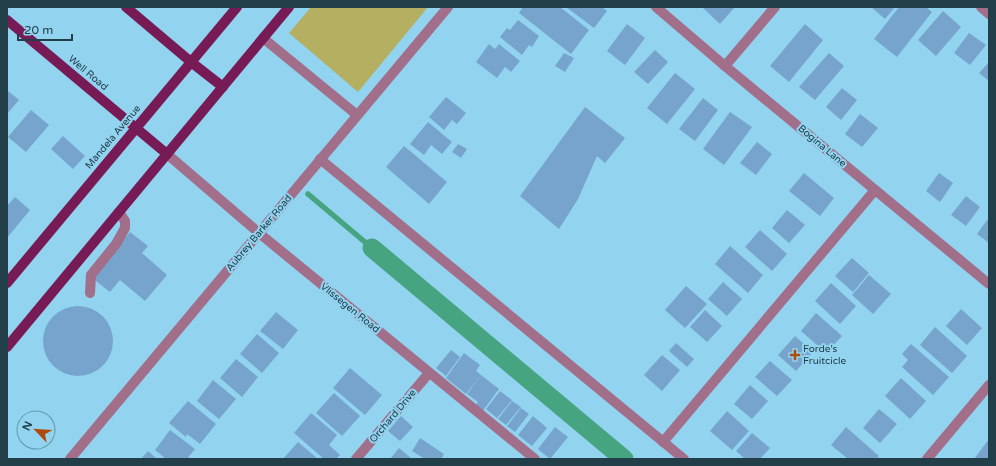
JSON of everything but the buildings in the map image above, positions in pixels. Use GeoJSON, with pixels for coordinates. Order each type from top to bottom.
{"type":"FeatureCollection","features":[{"type":"Feature","properties":{"kind":"main road"},"geometry":{"type":"LineString","coordinates":[[126,7],[222,87]]}},
{"type":"Feature","properties":{"kind":"main road","name":"Mandela Avenue"},"geometry":{"type":"LineString","coordinates":[[7,283],[237,7]]}},
{"type":"Feature","properties":{"kind":"main road"},"geometry":{"type":"LineString","coordinates":[[7,347],[289,7]]}},
{"type":"Feature","properties":{"kind":"main road","name":"Well Road"},"geometry":{"type":"LineString","coordinates":[[7,20],[167,154]]}},
{"type":"Feature","properties":{"kind":"street","name":"Aubrey Barker Road"},"geometry":{"type":"LineString","coordinates":[[70,459],[448,7]]}},
{"type":"Feature","properties":{"kind":"street","name":"Bogina Lane"},"geometry":{"type":"LineString","coordinates":[[656,7],[725,66],[989,284]]}},
{"type":"Feature","properties":{"kind":"street"},"geometry":{"type":"LineString","coordinates":[[725,66],[775,7]]}},
{"type":"Feature","properties":{"kind":"street"},"geometry":{"type":"LineString","coordinates":[[981,7],[989,14]]}},
{"type":"Feature","properties":{"kind":"street"},"geometry":{"type":"LineString","coordinates":[[263,38],[358,115]]}},
{"type":"Feature","properties":{"kind":"street","name":"Vlissegen Road"},"geometry":{"type":"LineString","coordinates":[[167,154],[259,233],[534,459]]}},
{"type":"Feature","properties":{"kind":"street"},"geometry":{"type":"LineString","coordinates":[[320,159],[684,459]]}},
{"type":"Feature","properties":{"kind":"street"},"geometry":{"type":"LineString","coordinates":[[663,442],[875,190]]}},
{"type":"Feature","properties":{"kind":"street"},"geometry":{"type":"LineString","coordinates":[[90,293],[91,275],[116,244],[125,228],[125,221],[119,212]]}},
{"type":"Feature","properties":{"kind":"street","name":"Orchard Drive"},"geometry":{"type":"LineString","coordinates":[[356,459],[429,372]]}},
{"type":"Feature","properties":{"kind":"street"},"geometry":{"type":"LineString","coordinates":[[927,459],[989,385]]}},
{"type":"Feature","properties":{"kind":"shaded area"},"geometry":{"type":"Polygon","coordinates":[[[311,7],[428,7],[358,92],[289,33],[311,7]]]}},
{"type":"Feature","properties":{"kind":"waterway"},"geometry":{"type":"LineString","coordinates":[[308,194],[372,248]]}},
{"type":"Feature","properties":{"kind":"waterway"},"geometry":{"type":"LineString","coordinates":[[372,248],[624,459]]}},
{"type":"Feature","properties":{"kind":"place","name":"Forde’s Fruitcicle"},"geometry":{"type":"Point","coordinates":[795,355]}}]}
